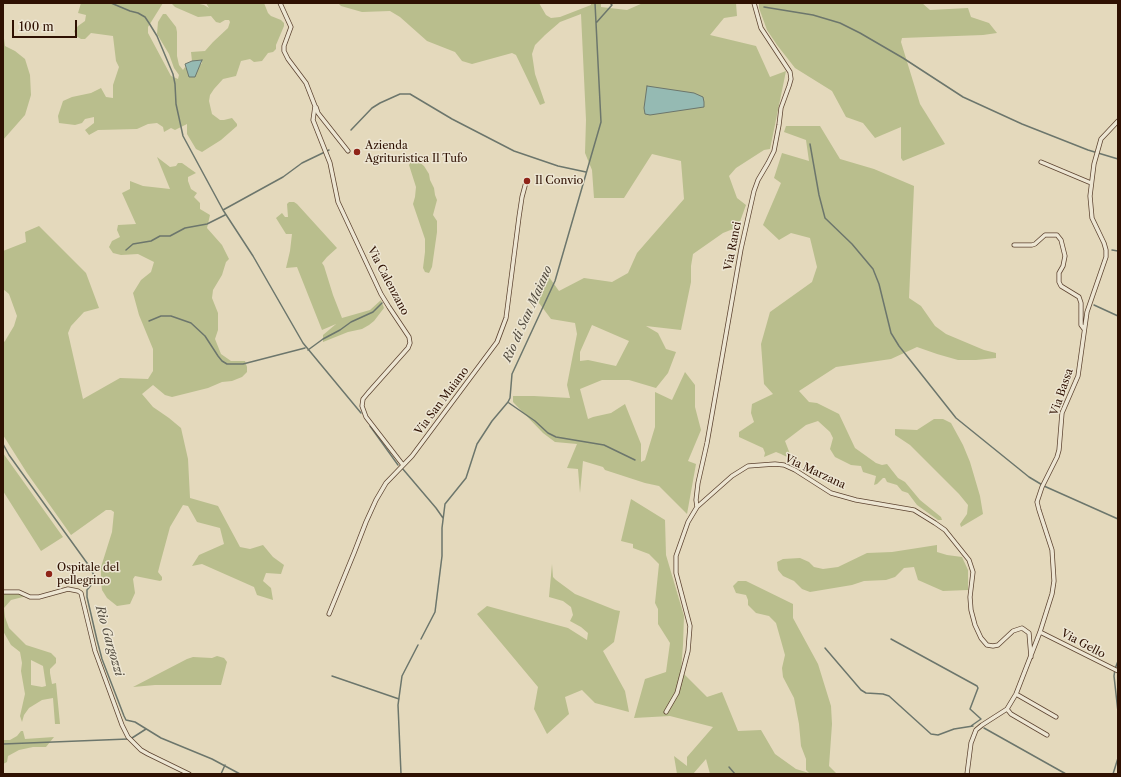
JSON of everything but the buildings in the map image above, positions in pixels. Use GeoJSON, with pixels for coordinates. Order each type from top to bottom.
{"type":"FeatureCollection","features":[{"type":"Feature","properties":{"kind":"street","name":"Via Calenzano"},"geometry":{"type":"LineString","coordinates":[[280,3],[291,27],[284,46],[284,51],[288,59],[306,83],[318,113],[348,150]]}},
{"type":"Feature","properties":{"kind":"street","name":"Via Ranci"},"geometry":{"type":"LineString","coordinates":[[697,507],[696,500],[698,483],[707,443],[741,249],[754,191],[758,180],[774,152],[781,108],[791,79],[790,72],[761,28],[754,3]]}},
{"type":"Feature","properties":{"kind":"street","name":"Via Calenzano"},"geometry":{"type":"LineString","coordinates":[[315,106],[313,120],[330,163],[338,202],[342,213],[381,294],[409,337],[410,343],[408,348],[363,399],[362,406],[366,417],[403,465]]}},
{"type":"Feature","properties":{"kind":"street","name":"Via Bassa"},"geometry":{"type":"LineString","coordinates":[[967,774],[971,743],[980,726],[1007,709],[1016,694],[1031,658],[1052,594],[1054,581],[1052,550],[1037,502],[1059,450],[1062,413],[1078,376],[1084,329],[1092,295],[1106,257],[1104,243],[1092,218],[1090,196],[1091,183],[1101,139],[1118,121]]}},
{"type":"Feature","properties":{"kind":"street"},"geometry":{"type":"LineString","coordinates":[[1041,162],[1091,183]]}},
{"type":"Feature","properties":{"kind":"street","name":"Via San Maiano"},"geometry":{"type":"LineString","coordinates":[[329,614],[376,500],[386,483],[412,456],[497,342],[506,318],[518,217],[526,182]]}},
{"type":"Feature","properties":{"kind":"street"},"geometry":{"type":"LineString","coordinates":[[1014,245],[1032,245],[1045,235],[1057,235],[1065,256],[1063,266],[1059,273],[1060,286],[1079,297],[1081,303],[1081,325],[1084,329]]}},
{"type":"Feature","properties":{"kind":"street","name":"Via Marzana"},"geometry":{"type":"LineString","coordinates":[[666,712],[676,693],[688,651],[690,626],[676,573],[675,560],[688,522],[697,507],[732,476],[748,466],[776,464],[784,466],[795,470],[831,493],[861,501],[914,510],[945,530],[969,560],[973,572],[970,597],[971,610],[975,625],[981,638],[987,645],[993,646],[998,645],[1013,631],[1018,629],[1026,630],[1030,638],[1031,658]]}},
{"type":"Feature","properties":{"kind":"street"},"geometry":{"type":"LineString","coordinates":[[3,592],[18,592],[39,597],[68,589],[81,593],[95,651],[122,725],[128,737],[141,750],[189,774]]}},
{"type":"Feature","properties":{"kind":"street","name":"Via Gello"},"geometry":{"type":"LineString","coordinates":[[1040,632],[1115,671]]}},
{"type":"Feature","properties":{"kind":"street"},"geometry":{"type":"LineString","coordinates":[[1016,694],[1056,717]]}},
{"type":"Feature","properties":{"kind":"street"},"geometry":{"type":"LineString","coordinates":[[1007,709],[1011,714],[1047,735]]}},
{"type":"Feature","properties":{"kind":"green space"},"geometry":{"type":"Polygon","coordinates":[[[81,3],[163,3],[148,27],[148,33],[171,76],[178,79],[179,75],[157,34],[158,22],[163,14],[166,14],[176,27],[177,56],[179,65],[183,70],[185,67],[187,69],[189,77],[202,63],[201,60],[192,61],[191,52],[205,51],[228,28],[230,22],[229,20],[225,20],[220,23],[216,22],[211,16],[198,17],[175,7],[171,3],[195,3],[209,8],[206,3],[264,3],[268,13],[271,16],[281,20],[284,23],[284,26],[276,45],[276,49],[273,52],[268,53],[262,61],[254,62],[250,59],[241,61],[236,76],[223,79],[210,95],[209,101],[212,114],[220,120],[232,118],[237,126],[221,140],[202,152],[196,149],[187,134],[187,124],[175,130],[171,128],[164,132],[163,127],[157,123],[148,124],[137,129],[98,130],[89,135],[85,130],[94,123],[94,117],[85,119],[82,123],[75,125],[59,123],[58,116],[63,101],[72,97],[91,93],[101,88],[106,97],[113,98],[113,85],[119,67],[116,61],[113,36],[91,33],[85,39],[81,39],[76,36],[74,31],[85,21],[86,15],[78,13],[81,3]]]}},
{"type":"Feature","properties":{"kind":"green space"},"geometry":{"type":"Polygon","coordinates":[[[338,3],[539,3],[546,15],[551,18],[560,17],[591,5],[591,3],[601,3],[601,7],[627,10],[643,3],[736,3],[737,16],[724,18],[710,35],[756,46],[770,77],[786,71],[770,149],[764,150],[736,168],[729,176],[737,198],[746,205],[738,227],[723,233],[693,254],[691,282],[681,330],[646,326],[658,333],[666,349],[676,352],[668,373],[656,388],[629,380],[602,380],[580,389],[588,419],[611,413],[625,404],[641,444],[641,462],[645,460],[655,427],[655,392],[672,400],[685,372],[695,385],[695,407],[701,430],[688,461],[696,464],[687,514],[659,486],[605,470],[603,467],[583,461],[580,493],[578,469],[567,468],[577,444],[555,442],[543,433],[513,402],[513,396],[570,398],[567,385],[577,334],[575,323],[551,319],[533,295],[539,281],[549,277],[559,291],[584,278],[612,282],[628,273],[637,253],[684,199],[681,161],[652,154],[624,198],[594,198],[592,170],[585,153],[586,120],[581,14],[560,22],[535,45],[532,54],[535,74],[545,103],[540,105],[516,55],[512,53],[472,64],[462,61],[455,52],[427,41],[400,17],[390,11],[362,12],[341,6],[338,3]],[[592,325],[580,352],[580,361],[588,360],[616,366],[629,341],[592,325]]]}},
{"type":"Feature","properties":{"kind":"green space"},"geometry":{"type":"Polygon","coordinates":[[[759,3],[922,3],[930,10],[968,8],[971,17],[989,23],[997,33],[983,35],[902,38],[901,42],[920,104],[945,144],[903,161],[901,158],[901,127],[875,138],[863,123],[846,117],[832,91],[795,68],[777,45],[767,30],[759,8],[759,3]]]}},
{"type":"Feature","properties":{"kind":"green space"},"geometry":{"type":"Polygon","coordinates":[[[3,31],[5,46],[15,51],[25,59],[30,75],[31,95],[25,115],[3,140],[3,31]]]}},
{"type":"Feature","properties":{"kind":"green space"},"geometry":{"type":"Polygon","coordinates":[[[786,126],[820,126],[840,159],[874,169],[914,186],[909,298],[921,306],[935,326],[946,334],[984,350],[996,353],[996,358],[958,360],[917,347],[891,359],[836,367],[799,391],[809,402],[817,403],[839,414],[855,448],[876,463],[882,465],[887,464],[898,478],[905,482],[920,500],[941,517],[942,520],[938,520],[917,505],[908,493],[902,491],[897,485],[887,482],[885,478],[883,478],[874,485],[876,476],[863,472],[861,466],[851,465],[835,457],[830,449],[833,438],[830,432],[818,421],[806,425],[785,441],[790,454],[787,457],[776,452],[764,457],[765,453],[763,448],[739,437],[739,432],[754,422],[751,413],[752,404],[773,394],[764,384],[761,344],[770,312],[812,282],[817,267],[810,238],[791,233],[779,240],[763,225],[781,183],[774,178],[782,153],[809,161],[806,140],[784,132],[786,126]]]}},
{"type":"Feature","properties":{"kind":"green space"},"geometry":{"type":"Polygon","coordinates":[[[157,157],[170,167],[176,166],[178,163],[182,163],[196,173],[188,177],[191,189],[197,193],[194,197],[200,203],[200,209],[210,215],[207,228],[222,245],[229,259],[226,262],[222,275],[213,290],[212,298],[218,313],[218,330],[215,339],[221,354],[231,361],[245,361],[247,372],[242,377],[232,381],[222,382],[208,388],[172,397],[165,395],[153,385],[142,394],[153,407],[181,428],[188,459],[190,498],[218,506],[240,547],[250,549],[263,545],[273,557],[284,565],[281,574],[266,573],[263,581],[271,588],[273,600],[257,595],[254,587],[202,564],[192,566],[199,555],[224,544],[220,528],[197,522],[188,506],[183,505],[170,527],[158,572],[162,577],[162,580],[160,581],[135,576],[133,579],[135,593],[130,604],[117,606],[107,598],[102,590],[101,582],[101,567],[112,532],[114,512],[111,510],[106,510],[71,535],[27,473],[3,435],[3,343],[14,326],[17,316],[9,294],[3,289],[3,251],[26,242],[25,232],[39,226],[86,273],[99,308],[84,312],[71,326],[68,333],[83,399],[120,378],[148,379],[153,371],[153,349],[139,315],[133,293],[141,280],[151,272],[154,262],[138,254],[121,255],[113,253],[109,247],[112,241],[120,237],[117,230],[118,225],[136,224],[122,193],[130,189],[130,181],[143,186],[170,189],[157,157]]]}},
{"type":"Feature","properties":{"kind":"green space"},"geometry":{"type":"Polygon","coordinates":[[[414,161],[418,161],[424,166],[429,174],[437,200],[433,215],[437,221],[437,232],[432,267],[429,273],[425,272],[423,268],[425,239],[413,204],[416,187],[409,165],[414,161]]]}},
{"type":"Feature","properties":{"kind":"green space"},"geometry":{"type":"Polygon","coordinates":[[[289,202],[294,202],[297,204],[337,248],[322,263],[342,318],[370,310],[381,300],[384,308],[369,325],[362,329],[348,332],[323,342],[323,335],[336,324],[322,330],[297,267],[286,268],[292,234],[286,234],[276,218],[282,213],[285,217],[288,217],[287,204],[289,202]]]}},
{"type":"Feature","properties":{"kind":"green space"},"geometry":{"type":"Polygon","coordinates":[[[934,419],[943,419],[951,423],[970,462],[980,496],[983,514],[961,527],[960,524],[967,514],[968,505],[910,445],[895,435],[895,429],[917,430],[934,419]]]}},
{"type":"Feature","properties":{"kind":"green space"},"geometry":{"type":"Polygon","coordinates":[[[3,453],[63,537],[41,551],[3,491],[3,453]]]}},
{"type":"Feature","properties":{"kind":"green space"},"geometry":{"type":"Polygon","coordinates":[[[631,499],[665,520],[666,555],[684,616],[681,671],[707,697],[722,692],[738,731],[761,730],[775,754],[796,769],[809,773],[806,770],[806,759],[801,746],[794,698],[783,677],[782,668],[785,655],[776,623],[769,616],[756,613],[748,605],[746,595],[736,593],[733,586],[738,581],[746,581],[793,604],[793,618],[818,664],[831,706],[832,724],[829,766],[837,774],[710,774],[706,759],[693,774],[677,774],[674,756],[687,766],[687,757],[713,727],[670,716],[634,718],[645,679],[666,672],[670,643],[658,624],[658,609],[655,603],[659,564],[649,554],[633,548],[633,544],[621,541],[631,499]]]}},
{"type":"Feature","properties":{"kind":"green space"},"geometry":{"type":"Polygon","coordinates":[[[937,545],[937,552],[962,557],[968,570],[968,590],[943,591],[918,580],[914,567],[904,568],[895,577],[886,580],[864,581],[852,585],[810,592],[802,589],[794,581],[783,576],[778,570],[777,562],[783,559],[800,558],[809,562],[814,567],[823,569],[838,567],[867,553],[892,552],[937,545]]]}},
{"type":"Feature","properties":{"kind":"green space"},"geometry":{"type":"Polygon","coordinates":[[[552,564],[553,577],[575,594],[620,611],[614,642],[603,651],[625,691],[629,712],[595,703],[582,690],[565,697],[569,714],[547,734],[534,709],[538,687],[477,614],[487,606],[568,628],[587,640],[588,633],[570,621],[573,615],[571,607],[563,601],[549,597],[552,564]]]}},
{"type":"Feature","properties":{"kind":"green space"},"geometry":{"type":"Polygon","coordinates":[[[3,593],[18,593],[27,596],[11,600],[4,608],[5,617],[9,628],[26,645],[51,653],[56,658],[56,663],[50,669],[50,673],[52,684],[56,683],[60,724],[55,724],[53,698],[42,700],[29,708],[24,715],[22,722],[20,716],[25,694],[21,671],[22,663],[20,652],[11,645],[3,631],[3,593]],[[31,660],[31,685],[42,687],[46,686],[43,666],[31,660]]]}},
{"type":"Feature","properties":{"kind":"green space"},"geometry":{"type":"Polygon","coordinates":[[[217,656],[224,658],[227,662],[221,685],[155,685],[133,687],[187,659],[193,657],[212,658],[217,656]]]}},
{"type":"Feature","properties":{"kind":"green space"},"geometry":{"type":"Polygon","coordinates":[[[21,731],[23,731],[25,739],[54,737],[46,747],[33,747],[19,750],[8,756],[7,762],[3,764],[3,740],[10,740],[17,736],[21,731]]]}},
{"type":"Feature","properties":{"kind":"water"},"geometry":{"type":"Polygon","coordinates":[[[202,60],[195,77],[189,77],[185,64],[192,61],[202,60]]]}},
{"type":"Feature","properties":{"kind":"water"},"geometry":{"type":"Polygon","coordinates":[[[647,86],[694,93],[703,97],[704,107],[650,115],[645,114],[644,108],[647,86]]]}},
{"type":"Feature","properties":{"kind":"waterway"},"geometry":{"type":"LineString","coordinates":[[111,3],[145,17],[157,36],[173,74],[176,104],[183,136],[223,210],[253,256],[303,343],[361,413]]}},
{"type":"Feature","properties":{"kind":"waterway","name":"Rio di San Maiano"},"geometry":{"type":"LineString","coordinates":[[421,639],[435,612],[442,556],[442,528],[445,504],[466,478],[477,444],[492,421],[510,398],[512,374],[555,281],[601,122],[595,3]]}},
{"type":"Feature","properties":{"kind":"waterway"},"geometry":{"type":"LineString","coordinates":[[596,23],[612,5],[610,3]]}},
{"type":"Feature","properties":{"kind":"waterway"},"geometry":{"type":"LineString","coordinates":[[764,7],[813,15],[840,23],[903,58],[963,97],[1022,124],[1088,150],[1118,159]]}},
{"type":"Feature","properties":{"kind":"waterway"},"geometry":{"type":"LineString","coordinates":[[351,130],[372,108],[380,103],[400,94],[410,94],[452,119],[514,151],[558,166],[586,172]]}},
{"type":"Feature","properties":{"kind":"waterway"},"geometry":{"type":"LineString","coordinates":[[810,144],[819,195],[825,218],[852,244],[873,269],[879,284],[891,333],[899,346],[956,418],[1029,477],[1044,486],[1118,519]]}},
{"type":"Feature","properties":{"kind":"waterway"},"geometry":{"type":"LineString","coordinates":[[223,210],[283,177],[302,163],[329,150]]}},
{"type":"Feature","properties":{"kind":"waterway"},"geometry":{"type":"LineString","coordinates":[[126,250],[133,244],[151,241],[160,236],[170,236],[185,228],[207,224],[225,215]]}},
{"type":"Feature","properties":{"kind":"waterway"},"geometry":{"type":"LineString","coordinates":[[1112,250],[1118,251]]}},
{"type":"Feature","properties":{"kind":"waterway"},"geometry":{"type":"LineString","coordinates":[[308,350],[351,322],[373,312],[382,303]]}},
{"type":"Feature","properties":{"kind":"waterway"},"geometry":{"type":"LineString","coordinates":[[1094,305],[1118,316]]}},
{"type":"Feature","properties":{"kind":"waterway"},"geometry":{"type":"LineString","coordinates":[[149,321],[161,316],[171,316],[191,323],[205,336],[218,356],[227,364],[243,364],[305,348]]}},
{"type":"Feature","properties":{"kind":"waterway"},"geometry":{"type":"LineString","coordinates":[[509,403],[535,421],[548,433],[556,437],[604,445],[635,460]]}},
{"type":"Feature","properties":{"kind":"waterway"},"geometry":{"type":"LineString","coordinates":[[370,426],[398,465]]}},
{"type":"Feature","properties":{"kind":"waterway","name":"Rio Gargozzi"},"geometry":{"type":"LineString","coordinates":[[3,444],[9,455],[87,563],[94,575],[92,584],[87,590],[87,597],[102,659],[126,720],[135,722],[161,738],[212,759],[240,774]]}},
{"type":"Feature","properties":{"kind":"waterway"},"geometry":{"type":"LineString","coordinates":[[402,468],[443,518]]}},
{"type":"Feature","properties":{"kind":"waterway"},"geometry":{"type":"LineString","coordinates":[[891,639],[977,686],[978,688],[970,709],[981,719],[971,726]]}},
{"type":"Feature","properties":{"kind":"waterway","name":"Rio di San Maiano"},"geometry":{"type":"LineString","coordinates":[[401,774],[398,705],[402,676],[418,645]]}},
{"type":"Feature","properties":{"kind":"waterway"},"geometry":{"type":"LineString","coordinates":[[825,648],[861,690],[866,693],[883,694],[889,696],[931,734],[938,735],[954,729],[973,726]]}},
{"type":"Feature","properties":{"kind":"waterway"},"geometry":{"type":"LineString","coordinates":[[1118,661],[1114,676],[1118,712]]}},
{"type":"Feature","properties":{"kind":"waterway"},"geometry":{"type":"LineString","coordinates":[[332,676],[399,699]]}},
{"type":"Feature","properties":{"kind":"waterway"},"geometry":{"type":"LineString","coordinates":[[984,728],[1066,774]]}},
{"type":"Feature","properties":{"kind":"waterway"},"geometry":{"type":"LineString","coordinates":[[132,738],[146,729]]}},
{"type":"Feature","properties":{"kind":"waterway"},"geometry":{"type":"LineString","coordinates":[[3,744],[128,739]]}},
{"type":"Feature","properties":{"kind":"waterway"},"geometry":{"type":"LineString","coordinates":[[1113,774],[1118,758]]}},
{"type":"Feature","properties":{"kind":"waterway"},"geometry":{"type":"LineString","coordinates":[[221,774],[225,765]]}},
{"type":"Feature","properties":{"kind":"waterway"},"geometry":{"type":"LineString","coordinates":[[729,767],[735,774]]}},
{"type":"Feature","properties":{"kind":"place","name":"Azienda Agrituristica Il Tufo"},"geometry":{"type":"Point","coordinates":[357,152]}},
{"type":"Feature","properties":{"kind":"place","name":"Il Convio"},"geometry":{"type":"Point","coordinates":[527,181]}},
{"type":"Feature","properties":{"kind":"place","name":"Ospitale del pellegrino"},"geometry":{"type":"Point","coordinates":[49,574]}}]}
